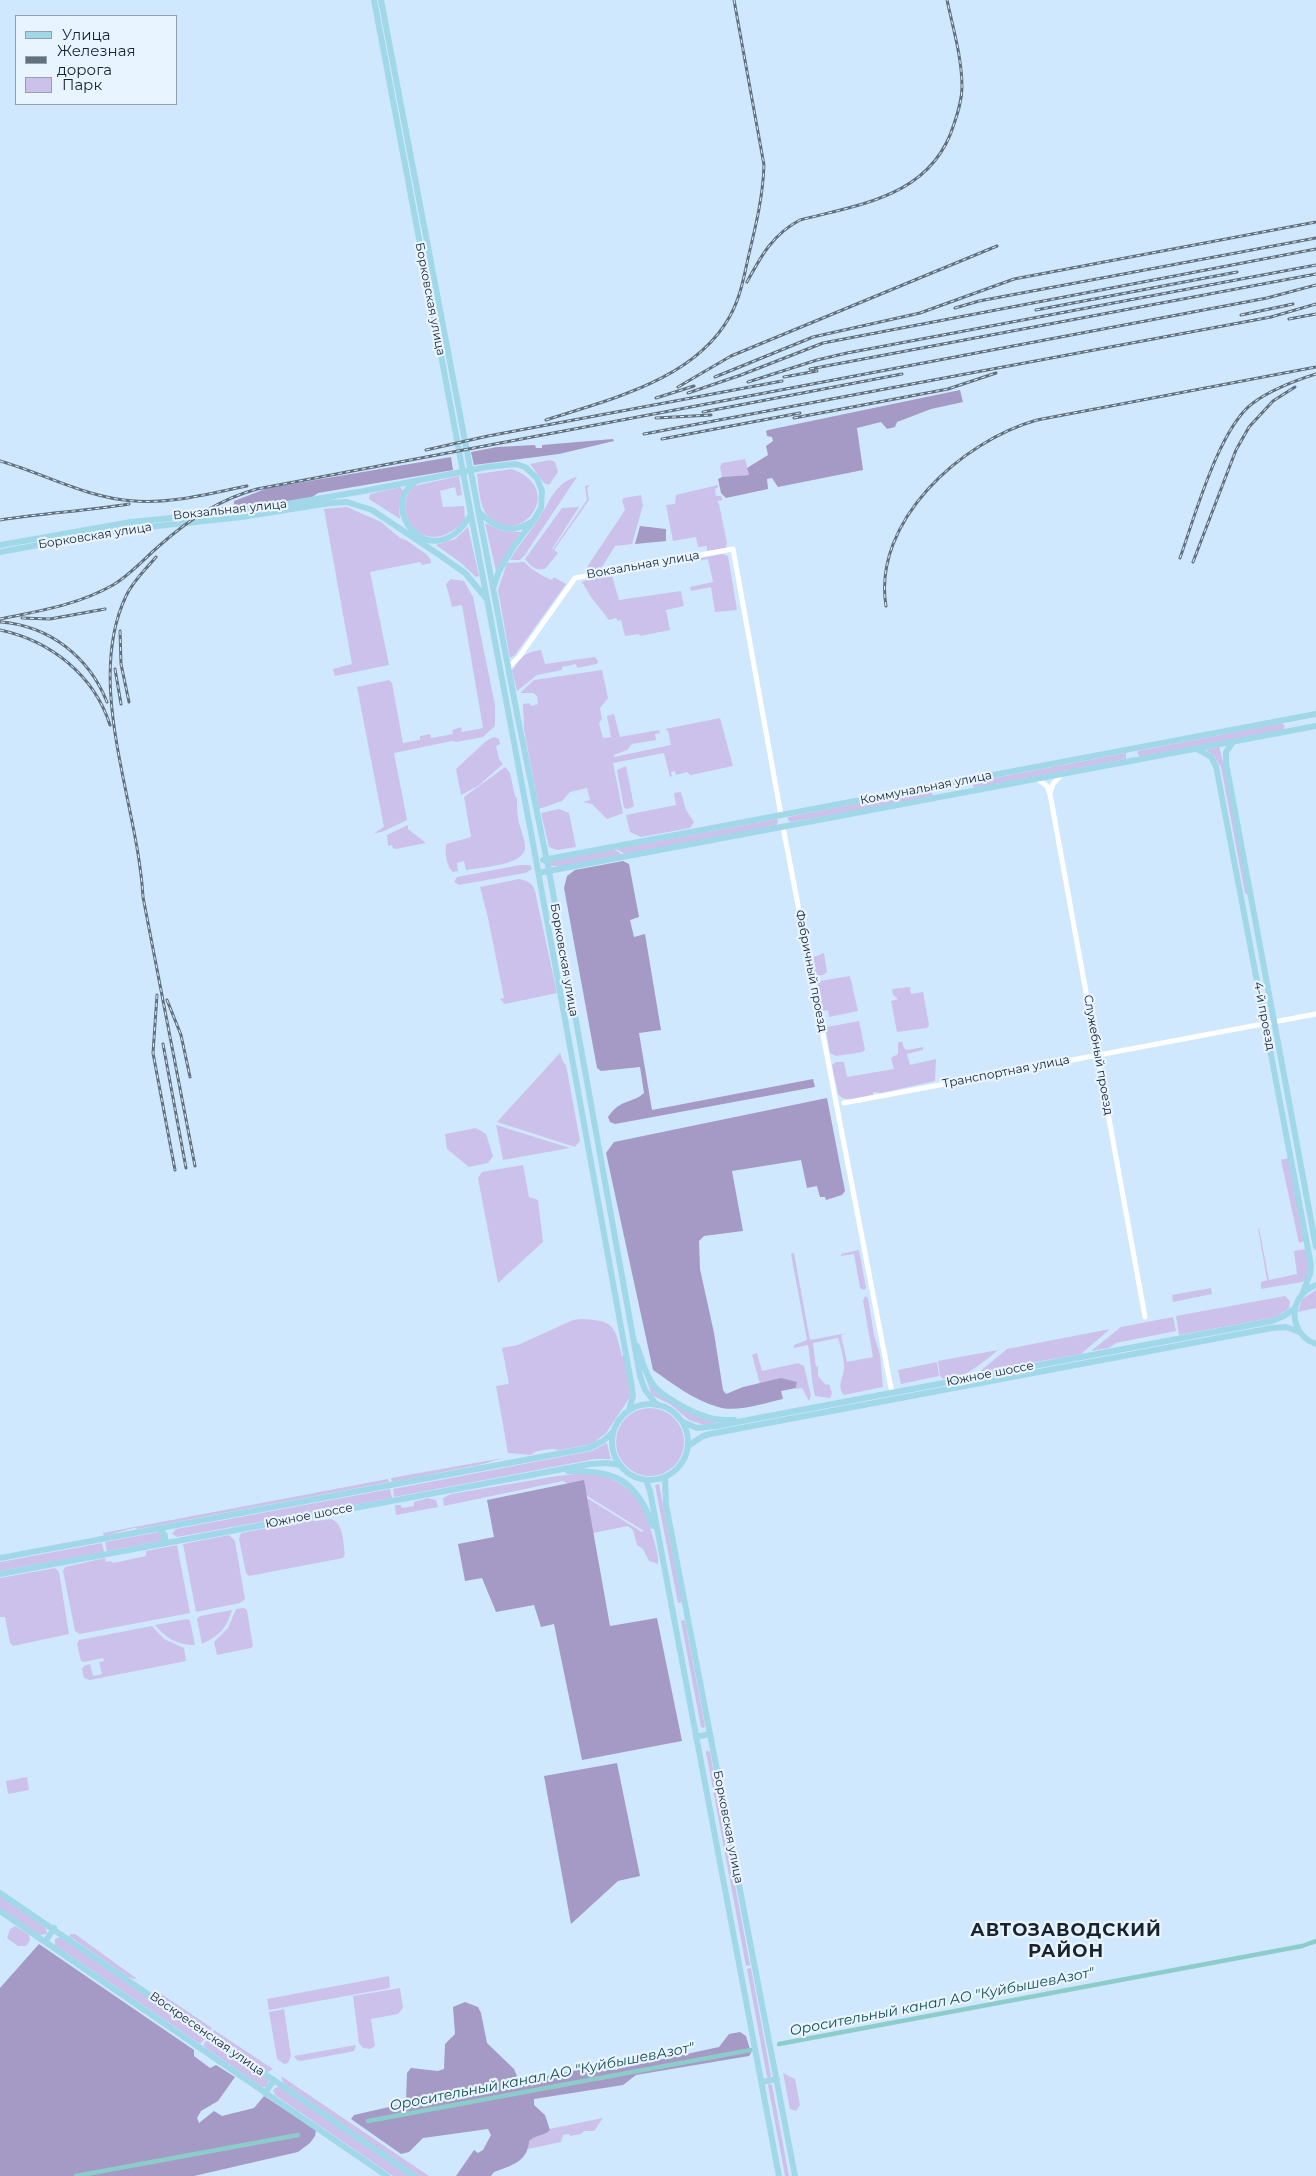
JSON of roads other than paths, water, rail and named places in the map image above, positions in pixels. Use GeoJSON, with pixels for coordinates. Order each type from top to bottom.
{"type":"FeatureCollection","features":[{"type":"Feature","properties":{"kind":"main road","name":"Борковская улица"},"geometry":{"type":"LineString","coordinates":[[374,0],[549,871],[630,1327],[640,1376],[645,1390],[657,1405]]}},
{"type":"Feature","properties":{"kind":"main road","name":"Борковская улица"},"geometry":{"type":"LineString","coordinates":[[382,0],[470,516],[536,861],[631,1382],[633,1396],[629,1410]]}},
{"type":"Feature","properties":{"kind":"main road","name":"Вокзальная улица"},"geometry":{"type":"LineString","coordinates":[[0,546],[131,522],[251,510],[364,491],[487,466],[516,464],[525,467],[537,478],[542,491],[541,508],[514,546],[499,571],[493,587]]}},
{"type":"Feature","properties":{"kind":"main road"},"geometry":{"type":"LineString","coordinates":[[406,493],[412,483],[418,480]]}},
{"type":"Feature","properties":{"kind":"main road"},"geometry":{"type":"LineString","coordinates":[[400,484],[406,487],[403,509],[404,520],[409,528],[424,538],[439,541],[452,537],[464,526],[470,516]]}},
{"type":"Feature","properties":{"kind":"main road"},"geometry":{"type":"LineString","coordinates":[[362,506],[358,497],[364,491]]}},
{"type":"Feature","properties":{"kind":"main road","name":"Борковская улица"},"geometry":{"type":"LineString","coordinates":[[0,552],[120,530],[250,516],[347,502],[380,514],[455,565],[465,573],[487,599]]}},
{"type":"Feature","properties":{"kind":"main road"},"geometry":{"type":"LineString","coordinates":[[478,512],[489,522],[502,529],[518,529],[534,520]]}},
{"type":"Feature","properties":{"kind":"main road","name":"Коммунальная улица"},"geometry":{"type":"LineString","coordinates":[[536,861],[1316,714]]}},
{"type":"Feature","properties":{"kind":"main road"},"geometry":{"type":"LineString","coordinates":[[1287,720],[1289,732]]}},
{"type":"Feature","properties":{"kind":"main road","name":"Коммунальная улица"},"geometry":{"type":"LineString","coordinates":[[538,874],[1316,726]]}},
{"type":"Feature","properties":{"kind":"main road","name":"4-й проезд"},"geometry":{"type":"LineString","coordinates":[[1233,742],[1226,752],[1226,763],[1316,1247]]}},
{"type":"Feature","properties":{"kind":"main road"},"geometry":{"type":"LineString","coordinates":[[1131,749],[1134,761]]}},
{"type":"Feature","properties":{"kind":"main road","name":"4-й проезд"},"geometry":{"type":"LineString","coordinates":[[1197,749],[1211,757],[1216,766],[1311,1265],[1304,1292],[1295,1308]]}},
{"type":"Feature","properties":{"kind":"main road"},"geometry":{"type":"LineString","coordinates":[[973,779],[970,784],[975,791]]}},
{"type":"Feature","properties":{"kind":"main road"},"geometry":{"type":"LineString","coordinates":[[958,782],[964,786],[960,794]]}},
{"type":"Feature","properties":{"kind":"main road","name":"Фабричный проезд"},"geometry":{"type":"LineString","coordinates":[[781,815],[784,827]]}},
{"type":"Feature","properties":{"kind":"main road"},"geometry":{"type":"LineString","coordinates":[[1243,902],[1251,901]]}},
{"type":"Feature","properties":{"kind":"main road"},"geometry":{"type":"LineString","coordinates":[[588,1147],[598,1146]]}},
{"type":"Feature","properties":{"kind":"main road"},"geometry":{"type":"LineString","coordinates":[[1304,1292],[1316,1285]]}},
{"type":"Feature","properties":{"kind":"main road"},"geometry":{"type":"LineString","coordinates":[[1295,1308],[1298,1332],[1316,1344]]}},
{"type":"Feature","properties":{"kind":"main road","name":"Южное шоссе"},"geometry":{"type":"LineString","coordinates":[[683,1422],[697,1428],[705,1428],[748,1420],[1272,1321],[1284,1316],[1295,1308]]}},
{"type":"Feature","properties":{"kind":"main road"},"geometry":{"type":"LineString","coordinates":[[630,1327],[654,1387],[704,1417],[718,1420],[748,1420]]}},
{"type":"Feature","properties":{"kind":"main road","name":"Южное шоссе"},"geometry":{"type":"LineString","coordinates":[[688,1446],[703,1436],[710,1434],[1272,1328],[1286,1327],[1298,1332]]}},
{"type":"Feature","properties":{"kind":"main road"},"geometry":{"type":"LineString","coordinates":[[643,1405],[657,1405],[674,1412],[683,1422],[688,1446],[682,1464],[673,1472],[665,1477],[646,1480],[632,1476],[619,1465],[612,1449],[613,1432],[617,1422],[629,1410],[643,1405]]}},
{"type":"Feature","properties":{"kind":"main road","name":"Южное шоссе"},"geometry":{"type":"LineString","coordinates":[[0,1558],[589,1448],[613,1432]]}},
{"type":"Feature","properties":{"kind":"main road","name":"Южное шоссе"},"geometry":{"type":"LineString","coordinates":[[0,1574],[598,1462],[619,1465]]}},
{"type":"Feature","properties":{"kind":"main road"},"geometry":{"type":"LineString","coordinates":[[537,1474],[559,1471],[597,1471],[632,1487],[643,1501],[660,1544]]}},
{"type":"Feature","properties":{"kind":"main road","name":"Борковская улица"},"geometry":{"type":"LineString","coordinates":[[665,1477],[666,1505],[795,2176]]}},
{"type":"Feature","properties":{"kind":"main road","name":"Борковская улица"},"geometry":{"type":"LineString","coordinates":[[646,1480],[650,1491],[779,2176]]}},
{"type":"Feature","properties":{"kind":"main road"},"geometry":{"type":"LineString","coordinates":[[172,1526],[168,1534],[175,1541]]}},
{"type":"Feature","properties":{"kind":"main road"},"geometry":{"type":"LineString","coordinates":[[158,1528],[165,1535],[165,1539],[159,1544]]}},
{"type":"Feature","properties":{"kind":"main road"},"geometry":{"type":"LineString","coordinates":[[696,1737],[710,1734]]}},
{"type":"Feature","properties":{"kind":"main road","name":"Воскресенская улица"},"geometry":{"type":"LineString","coordinates":[[0,1892],[414,2176]]}},
{"type":"Feature","properties":{"kind":"main road","name":"Воскресенская улица"},"geometry":{"type":"LineString","coordinates":[[0,1911],[387,2176]]}},
{"type":"Feature","properties":{"kind":"main road"},"geometry":{"type":"LineString","coordinates":[[45,1942],[54,1928]]}},
{"type":"Feature","properties":{"kind":"main road"},"geometry":{"type":"LineString","coordinates":[[762,2082],[777,2079]]}},
{"type":"Feature","properties":{"kind":"main road"},"geometry":{"type":"LineString","coordinates":[[265,2093],[274,2080]]}},
{"type":"Feature","properties":{"kind":"street","name":"Вокзальная улица"},"geometry":{"type":"LineString","coordinates":[[508,668],[519,657],[575,578],[733,549]]}},
{"type":"Feature","properties":{"kind":"street","name":"Фабричный проезд"},"geometry":{"type":"LineString","coordinates":[[733,549],[781,815]]}},
{"type":"Feature","properties":{"kind":"street"},"geometry":{"type":"LineString","coordinates":[[1050,794],[1053,784],[1062,774]]}},
{"type":"Feature","properties":{"kind":"street"},"geometry":{"type":"LineString","coordinates":[[1037,779],[1046,786],[1050,794]]}},
{"type":"Feature","properties":{"kind":"street","name":"Служебный проезд"},"geometry":{"type":"LineString","coordinates":[[1050,794],[1145,1317]]}},
{"type":"Feature","properties":{"kind":"street","name":"Фабричный проезд"},"geometry":{"type":"LineString","coordinates":[[784,827],[892,1393]]}},
{"type":"Feature","properties":{"kind":"street","name":"Транспортная улица"},"geometry":{"type":"LineString","coordinates":[[844,1103],[1316,1014]]}},
{"type":"Feature","properties":{"kind":"waterway","name":"Оросительный канал АО \"КуйбышевАзот\""},"geometry":{"type":"LineString","coordinates":[[779,2044],[1302,1946],[1316,1941]]}},
{"type":"Feature","properties":{"kind":"waterway","name":"Оросительный канал АО \"КуйбышевАзот\""},"geometry":{"type":"LineString","coordinates":[[368,2121],[751,2050]]}},
{"type":"Feature","properties":{"kind":"waterway","name":"Оросительный канал АО \"КуйбышевАзот\""},"geometry":{"type":"LineString","coordinates":[[76,2176],[298,2135]]}},
{"type":"Feature","properties":{"kind":"railway"},"geometry":{"type":"LineString","coordinates":[[546,420],[623,395],[673,371],[695,356],[715,338],[734,308],[742,286],[757,221],[764,165],[734,0]]}},
{"type":"Feature","properties":{"kind":"railway"},"geometry":{"type":"LineString","coordinates":[[747,282],[757,263],[782,232],[800,220],[870,202],[892,193],[912,182],[929,167],[944,148],[957,115],[962,87],[959,54],[947,0]]}},
{"type":"Feature","properties":{"kind":"railway"},"geometry":{"type":"LineString","coordinates":[[715,377],[813,337],[920,313],[1014,279],[1316,222]]}},
{"type":"Feature","properties":{"kind":"railway"},"geometry":{"type":"LineString","coordinates":[[955,308],[979,301],[1316,238]]}},
{"type":"Feature","properties":{"kind":"railway"},"geometry":{"type":"LineString","coordinates":[[678,387],[731,356],[997,246]]}},
{"type":"Feature","properties":{"kind":"railway"},"geometry":{"type":"LineString","coordinates":[[688,393],[741,375],[823,343],[1316,249]]}},
{"type":"Feature","properties":{"kind":"railway"},"geometry":{"type":"LineString","coordinates":[[748,382],[817,360],[847,353],[1316,265]]}},
{"type":"Feature","properties":{"kind":"railway"},"geometry":{"type":"LineString","coordinates":[[1036,310],[1237,272]]}},
{"type":"Feature","properties":{"kind":"railway"},"geometry":{"type":"LineString","coordinates":[[810,369],[1316,274]]}},
{"type":"Feature","properties":{"kind":"railway"},"geometry":{"type":"LineString","coordinates":[[0,619],[58,606],[100,592],[125,577],[170,536],[205,511],[230,498],[257,489],[1267,298],[1316,285]]}},
{"type":"Feature","properties":{"kind":"railway"},"geometry":{"type":"LineString","coordinates":[[1241,315],[1293,304]]}},
{"type":"Feature","properties":{"kind":"railway"},"geometry":{"type":"LineString","coordinates":[[644,434],[1271,317],[1316,304]]}},
{"type":"Feature","properties":{"kind":"railway"},"geometry":{"type":"LineString","coordinates":[[1289,319],[1316,314]]}},
{"type":"Feature","properties":{"kind":"railway"},"geometry":{"type":"LineString","coordinates":[[886,606],[885,574],[893,544],[908,515],[928,489],[953,466],[980,446],[1008,431],[1037,420],[1316,367]]}},
{"type":"Feature","properties":{"kind":"railway"},"geometry":{"type":"LineString","coordinates":[[784,377],[817,371]]}},
{"type":"Feature","properties":{"kind":"railway"},"geometry":{"type":"LineString","coordinates":[[794,418],[948,389],[996,373]]}},
{"type":"Feature","properties":{"kind":"railway"},"geometry":{"type":"LineString","coordinates":[[703,412],[902,374]]}},
{"type":"Feature","properties":{"kind":"railway"},"geometry":{"type":"LineString","coordinates":[[1180,558],[1209,474],[1229,432],[1241,415],[1253,403],[1275,390],[1316,374]]}},
{"type":"Feature","properties":{"kind":"railway"},"geometry":{"type":"LineString","coordinates":[[426,450],[488,436],[782,381]]}},
{"type":"Feature","properties":{"kind":"railway"},"geometry":{"type":"LineString","coordinates":[[656,398],[694,386]]}},
{"type":"Feature","properties":{"kind":"railway"},"geometry":{"type":"LineString","coordinates":[[1193,562],[1236,450],[1249,427],[1273,401],[1295,387]]}},
{"type":"Feature","properties":{"kind":"railway"},"geometry":{"type":"LineString","coordinates":[[662,439],[800,413]]}},
{"type":"Feature","properties":{"kind":"railway"},"geometry":{"type":"LineString","coordinates":[[656,418],[711,415]]}},
{"type":"Feature","properties":{"kind":"railway"},"geometry":{"type":"LineString","coordinates":[[0,461],[83,490],[117,499],[134,501],[163,501],[247,486]]}},
{"type":"Feature","properties":{"kind":"railway"},"geometry":{"type":"LineString","coordinates":[[0,520],[129,504]]}},
{"type":"Feature","properties":{"kind":"railway"},"geometry":{"type":"LineString","coordinates":[[156,557],[136,580],[126,596],[114,631],[110,667],[112,706],[117,745],[139,861],[143,897],[195,1166]]}},
{"type":"Feature","properties":{"kind":"railway"},"geometry":{"type":"LineString","coordinates":[[22,618],[50,619],[105,609]]}},
{"type":"Feature","properties":{"kind":"railway"},"geometry":{"type":"LineString","coordinates":[[1,622],[36,630],[66,647],[90,671],[107,702]]}},
{"type":"Feature","properties":{"kind":"railway"},"geometry":{"type":"LineString","coordinates":[[0,630],[36,642],[68,663],[82,676],[93,691],[103,707],[110,725]]}},
{"type":"Feature","properties":{"kind":"railway"},"geometry":{"type":"LineString","coordinates":[[120,631],[121,664],[129,702]]}},
{"type":"Feature","properties":{"kind":"railway"},"geometry":{"type":"LineString","coordinates":[[115,669],[121,704]]}},
{"type":"Feature","properties":{"kind":"railway"},"geometry":{"type":"LineString","coordinates":[[157,995],[153,1053],[175,1170]]}},
{"type":"Feature","properties":{"kind":"railway"},"geometry":{"type":"LineString","coordinates":[[167,1000],[181,1035],[190,1077]]}},
{"type":"Feature","properties":{"kind":"railway"},"geometry":{"type":"LineString","coordinates":[[163,1044],[186,1168]]}},
{"type":"Feature","properties":{"kind":"district","name":"АВТОЗАВОДСКИЙ РАЙОН"},"geometry":{"type":"Point","coordinates":[1066,1941]}}]}
